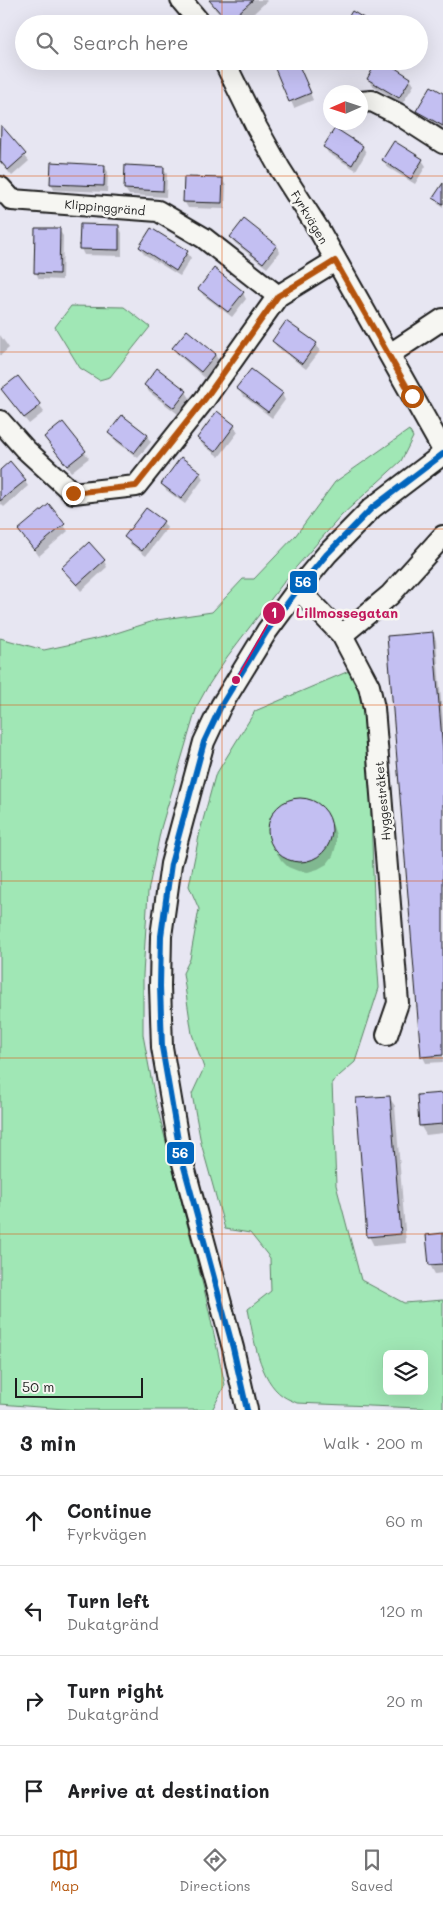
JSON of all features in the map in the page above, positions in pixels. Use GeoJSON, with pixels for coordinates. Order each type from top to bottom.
{"type":"FeatureCollection","features":[{"type":"Feature","properties":{"kind":"street"},"geometry":{"type":"LineString","coordinates":[[182,0],[194,15]]}},
{"type":"Feature","properties":{"kind":"street","name":"Fyrkvägen"},"geometry":{"type":"LineString","coordinates":[[228,70],[280,169],[319,230],[443,450]]}},
{"type":"Feature","properties":{"kind":"street"},"geometry":{"type":"LineString","coordinates":[[368,101],[372,101],[398,114],[443,143]]}},
{"type":"Feature","properties":{"kind":"street","name":"Klippinggränd"},"geometry":{"type":"LineString","coordinates":[[0,187],[12,200],[158,212],[204,238],[278,296]]}},
{"type":"Feature","properties":{"kind":"street"},"geometry":{"type":"LineString","coordinates":[[0,421],[25,449],[73,493],[136,486],[205,399],[278,296],[335,261]]}},
{"type":"Feature","properties":{"kind":"street"},"geometry":{"type":"LineString","coordinates":[[390,354],[443,319]]}},
{"type":"Feature","properties":{"kind":"street"},"geometry":{"type":"LineString","coordinates":[[247,1410],[234,1348],[180,1152],[162,1047],[161,936],[171,864],[204,742],[248,660],[298,589],[327,554],[372,508],[443,454]]}},
{"type":"Feature","properties":{"kind":"street"},"geometry":{"type":"LineString","coordinates":[[342,635],[390,595],[443,536]]}},
{"type":"Feature","properties":{"kind":"street","name":"Hyggestråket"},"geometry":{"type":"LineString","coordinates":[[298,589],[342,635],[369,686],[377,734],[398,1003],[387,1035]]}},
{"type":"Feature","properties":{"kind":"green space"},"geometry":{"type":"Polygon","coordinates":[[[71,306],[124,307],[150,327],[110,377],[99,380],[80,368],[55,327],[71,306]]]}},
{"type":"Feature","properties":{"kind":"green space"},"geometry":{"type":"Polygon","coordinates":[[[409,430],[413,437],[401,461],[341,516],[290,574],[227,657],[208,686],[197,706],[161,828],[148,892],[143,975],[143,1035],[155,1099],[205,1293],[225,1385],[212,1410],[77,1410],[0,1404],[0,638],[44,650],[104,637],[157,620],[212,612],[243,579],[254,579],[296,535],[335,482],[409,430]]]}},
{"type":"Feature","properties":{"kind":"green space"},"geometry":{"type":"Polygon","coordinates":[[[349,671],[359,686],[369,757],[379,988],[355,1062],[332,1082],[336,1185],[361,1280],[404,1303],[443,1300],[443,1409],[297,1403],[283,1396],[275,1389],[268,1379],[258,1356],[248,1309],[271,1291],[270,1258],[250,1233],[225,1229],[201,1143],[192,1094],[204,1068],[192,1034],[183,973],[190,959],[199,909],[189,886],[200,831],[215,776],[255,711],[349,671]]]}},
{"type":"Feature","properties":{"kind":"building"},"geometry":{"type":"Polygon","coordinates":[[[209,0],[253,0],[236,15],[222,15],[209,0]]]}},
{"type":"Feature","properties":{"kind":"building"},"geometry":{"type":"Polygon","coordinates":[[[352,11],[359,15],[350,15],[352,11]]]}},
{"type":"Feature","properties":{"kind":"building"},"geometry":{"type":"Polygon","coordinates":[[[276,70],[301,70],[311,93],[289,102],[276,70]]]}},
{"type":"Feature","properties":{"kind":"building"},"geometry":{"type":"Polygon","coordinates":[[[372,70],[398,70],[411,78],[399,98],[367,79],[372,70]]]}},
{"type":"Feature","properties":{"kind":"building"},"geometry":{"type":"Polygon","coordinates":[[[431,86],[443,93],[443,126],[416,111],[431,86]]]}},
{"type":"Feature","properties":{"kind":"building"},"geometry":{"type":"Polygon","coordinates":[[[1,125],[26,154],[8,170],[0,161],[1,125]]]}},
{"type":"Feature","properties":{"kind":"building"},"geometry":{"type":"Polygon","coordinates":[[[334,130],[338,130],[363,146],[352,165],[323,147],[334,130]]]}},
{"type":"Feature","properties":{"kind":"building"},"geometry":{"type":"Polygon","coordinates":[[[394,141],[423,159],[411,179],[382,160],[394,141]]]}},
{"type":"Feature","properties":{"kind":"building"},"geometry":{"type":"Polygon","coordinates":[[[51,162],[105,165],[104,186],[50,184],[51,162]]]}},
{"type":"Feature","properties":{"kind":"building"},"geometry":{"type":"Polygon","coordinates":[[[125,165],[164,167],[163,191],[124,189],[125,165]]]}},
{"type":"Feature","properties":{"kind":"building"},"geometry":{"type":"Polygon","coordinates":[[[184,177],[223,178],[222,203],[183,202],[184,177]]]}},
{"type":"Feature","properties":{"kind":"building"},"geometry":{"type":"Polygon","coordinates":[[[443,183],[443,204],[433,198],[443,183]]]}},
{"type":"Feature","properties":{"kind":"building"},"geometry":{"type":"Polygon","coordinates":[[[244,219],[277,245],[263,263],[230,237],[244,219]]]}},
{"type":"Feature","properties":{"kind":"building"},"geometry":{"type":"Polygon","coordinates":[[[80,224],[119,225],[119,250],[79,249],[80,224]]]}},
{"type":"Feature","properties":{"kind":"building"},"geometry":{"type":"Polygon","coordinates":[[[35,228],[60,228],[59,274],[34,273],[35,228]]]}},
{"type":"Feature","properties":{"kind":"building"},"geometry":{"type":"Polygon","coordinates":[[[151,228],[188,251],[176,271],[139,247],[151,228]]]}},
{"type":"Feature","properties":{"kind":"building"},"geometry":{"type":"Polygon","coordinates":[[[214,268],[244,292],[228,312],[198,289],[214,268]]]}},
{"type":"Feature","properties":{"kind":"building"},"geometry":{"type":"Polygon","coordinates":[[[286,321],[317,343],[302,364],[272,341],[286,321]]]}},
{"type":"Feature","properties":{"kind":"building"},"geometry":{"type":"Polygon","coordinates":[[[187,330],[216,354],[201,372],[172,348],[187,330]]]}},
{"type":"Feature","properties":{"kind":"building"},"geometry":{"type":"Polygon","coordinates":[[[157,368],[187,391],[174,408],[144,385],[157,368]]]}},
{"type":"Feature","properties":{"kind":"building"},"geometry":{"type":"Polygon","coordinates":[[[251,369],[283,393],[268,412],[236,388],[251,369]]]}},
{"type":"Feature","properties":{"kind":"building"},"geometry":{"type":"Polygon","coordinates":[[[18,376],[41,405],[24,418],[1,389],[18,376]]]}},
{"type":"Feature","properties":{"kind":"building"},"geometry":{"type":"Polygon","coordinates":[[[217,411],[235,425],[215,452],[197,438],[217,411]]]}},
{"type":"Feature","properties":{"kind":"building"},"geometry":{"type":"Polygon","coordinates":[[[122,415],[148,435],[134,453],[108,433],[122,415]]]}},
{"type":"Feature","properties":{"kind":"building"},"geometry":{"type":"Polygon","coordinates":[[[63,422],[86,451],[67,466],[44,437],[63,422]]]}},
{"type":"Feature","properties":{"kind":"building"},"geometry":{"type":"Polygon","coordinates":[[[181,457],[201,472],[181,499],[161,484],[181,457]]]}},
{"type":"Feature","properties":{"kind":"building"},"geometry":{"type":"Polygon","coordinates":[[[10,461],[26,480],[0,501],[0,470],[10,461]]]}},
{"type":"Feature","properties":{"kind":"building"},"geometry":{"type":"Polygon","coordinates":[[[49,504],[65,524],[34,550],[18,530],[49,504]]]}},
{"type":"Feature","properties":{"kind":"building"},"geometry":{"type":"Polygon","coordinates":[[[146,508],[164,521],[142,551],[124,537],[146,508]]]}},
{"type":"Feature","properties":{"kind":"building"},"geometry":{"type":"Polygon","coordinates":[[[89,542],[105,560],[77,585],[61,568],[89,542]]]}},
{"type":"Feature","properties":{"kind":"building"},"geometry":{"type":"Polygon","coordinates":[[[433,632],[443,752],[443,1055],[421,1057],[387,636],[433,632]]]}},
{"type":"Feature","properties":{"kind":"building"},"geometry":{"type":"Polygon","coordinates":[[[294,798],[306,798],[323,807],[330,818],[332,830],[330,842],[323,853],[306,862],[294,862],[282,857],[273,848],[268,836],[268,824],[273,812],[282,803],[294,798]]]}},
{"type":"Feature","properties":{"kind":"building"},"geometry":{"type":"Polygon","coordinates":[[[443,1093],[443,1124],[419,1126],[417,1095],[443,1093]]]}},
{"type":"Feature","properties":{"kind":"building"},"geometry":{"type":"Polygon","coordinates":[[[390,1096],[401,1234],[367,1237],[356,1098],[390,1096]]]}},
{"type":"Feature","properties":{"kind":"building"},"geometry":{"type":"Polygon","coordinates":[[[443,1233],[443,1264],[429,1265],[426,1235],[443,1233]]]}},
{"type":"Feature","properties":{"kind":"transit line","name":"56"},"geometry":{"type":"LineString","coordinates":[[247,1410],[233,1348],[180,1152],[162,1047],[161,936],[171,864],[204,742],[221,706],[267,631],[327,554],[372,508],[443,454]]}},
{"type":"Feature","properties":{"kind":"place","name":"Lillmossegatan"},"geometry":{"type":"Point","coordinates":[236,680]}},
{"type":"Feature","properties":{"kind":"route"},"geometry":{"type":"LineString","coordinates":[[73,493],[136,486],[205,399],[278,296],[335,261],[390,354],[412,396]]}}]}
